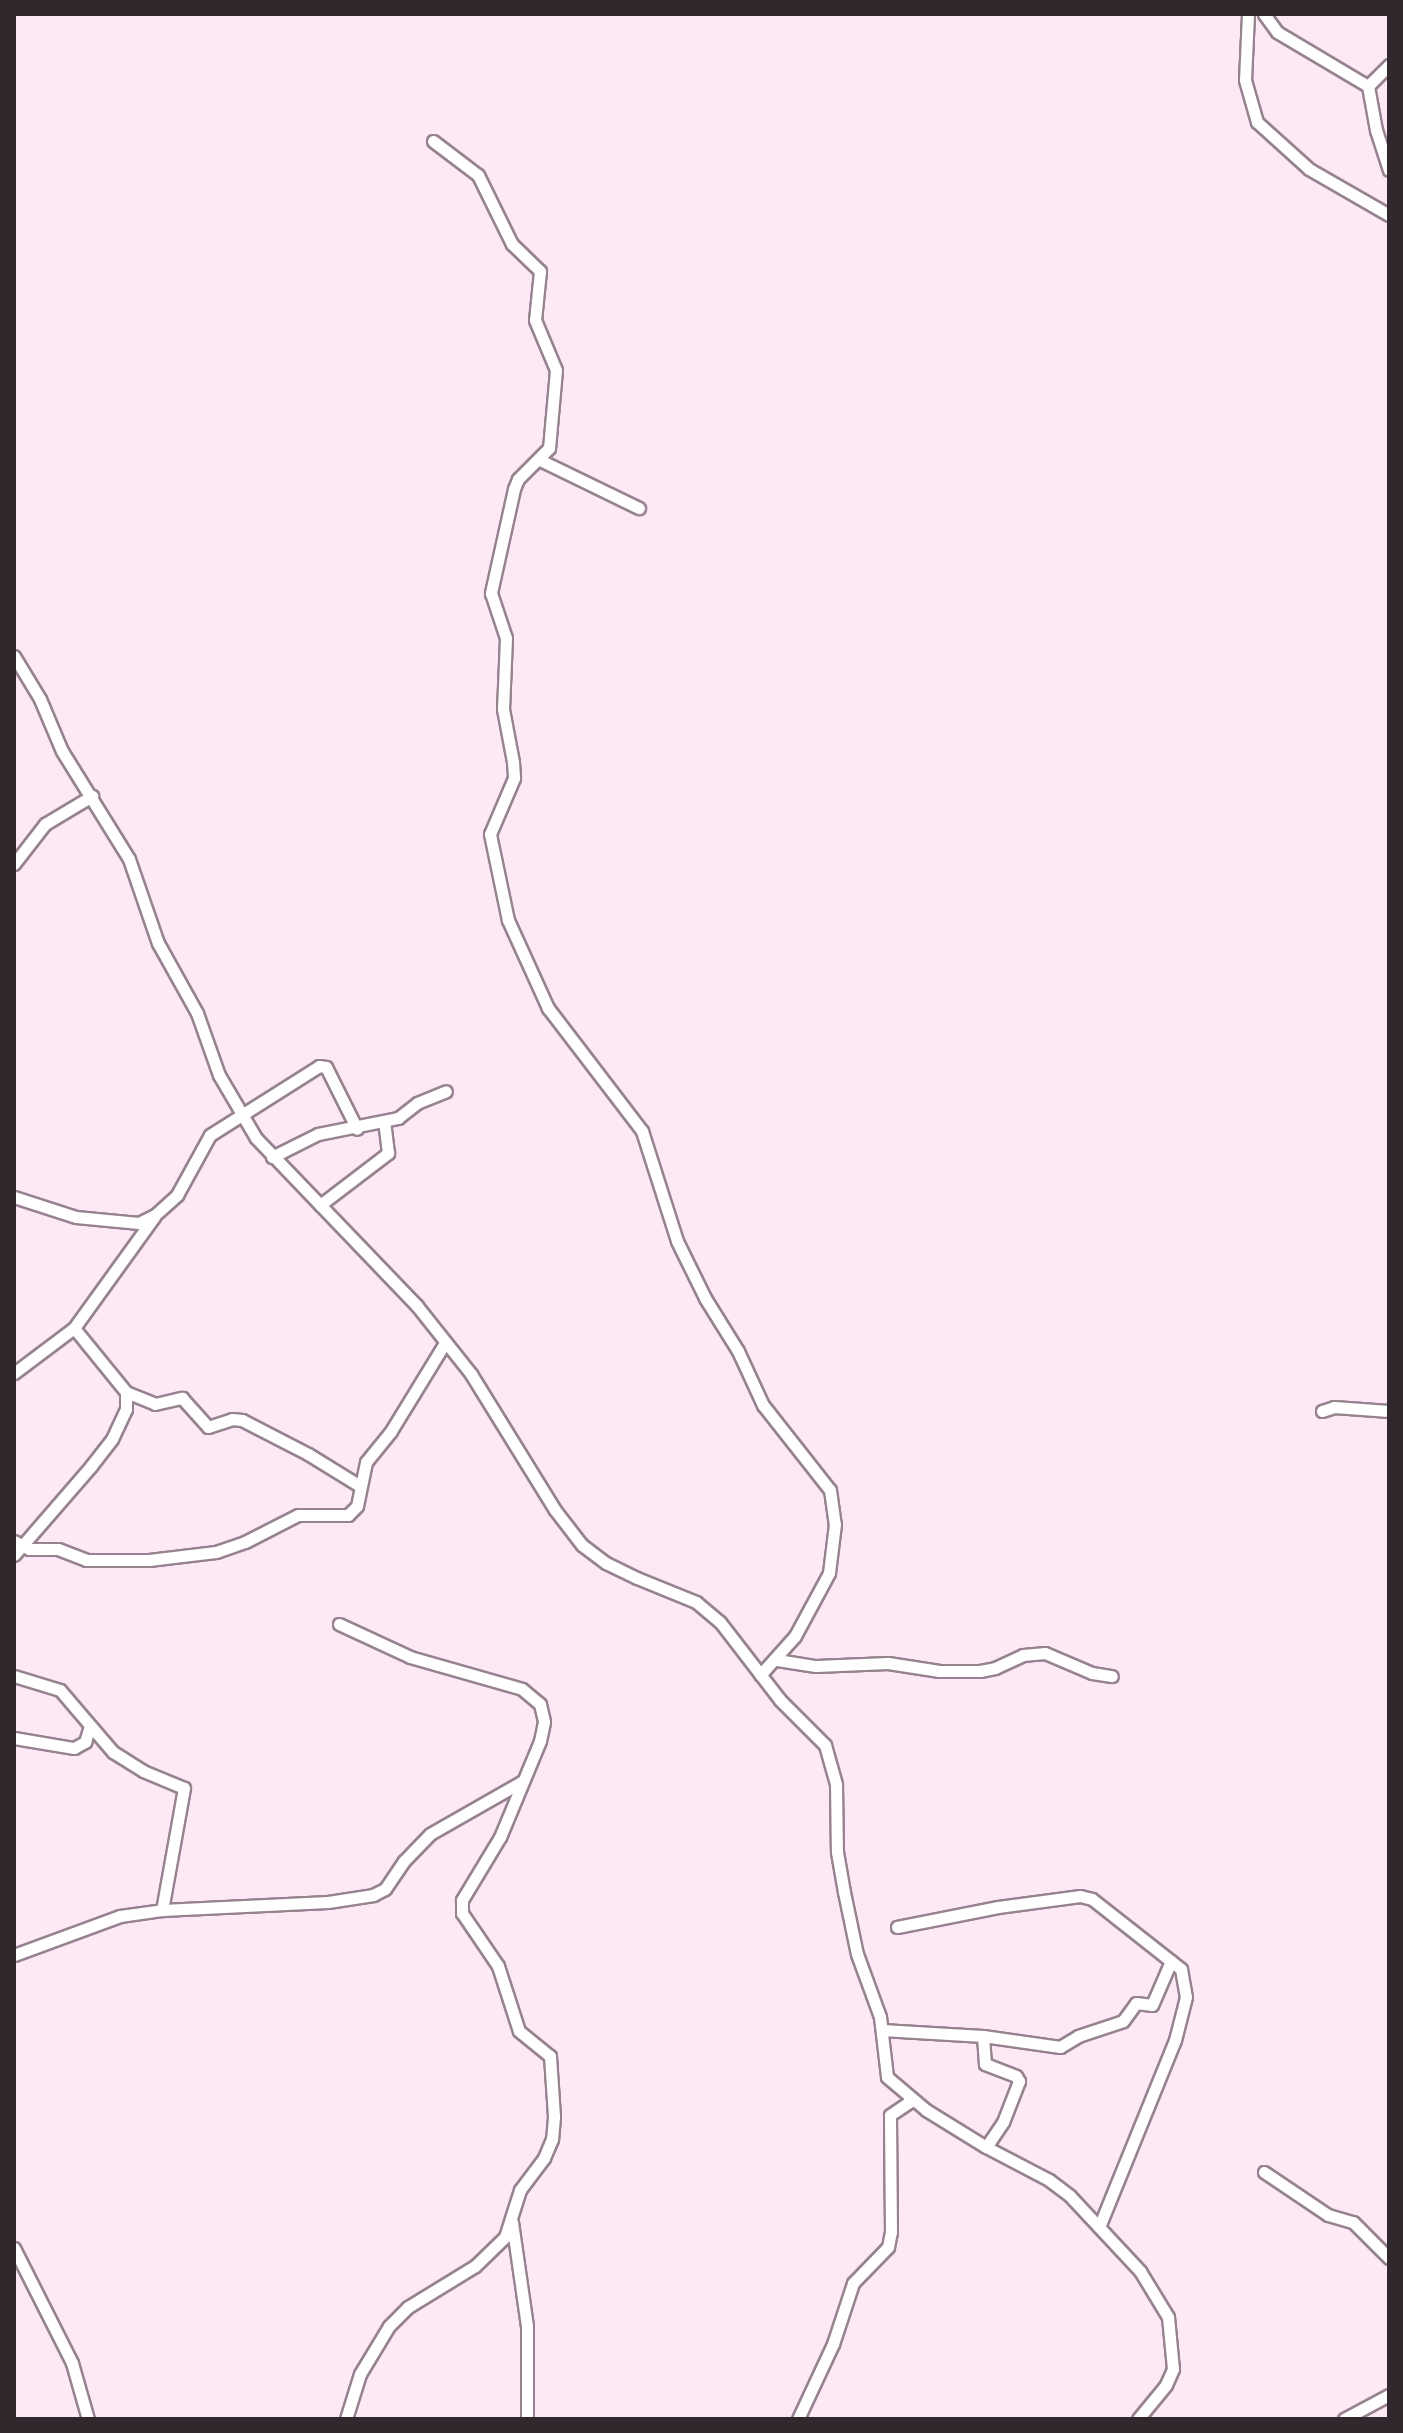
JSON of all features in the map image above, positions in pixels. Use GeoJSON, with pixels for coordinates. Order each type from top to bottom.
{"type":"FeatureCollection","features":[{"type":"Feature","properties":{"kind":"street"},"geometry":{"type":"LineString","coordinates":[[1248,14],[1245,80],[1257,122],[1309,169],[1389,215]]}},
{"type":"Feature","properties":{"kind":"street"},"geometry":{"type":"LineString","coordinates":[[1264,14],[1277,32],[1368,86],[1376,130],[1389,170]]}},
{"type":"Feature","properties":{"kind":"street"},"geometry":{"type":"LineString","coordinates":[[1368,86],[1389,65]]}},
{"type":"Feature","properties":{"kind":"street"},"geometry":{"type":"LineString","coordinates":[[433,141],[478,175],[512,244],[540,271],[535,320],[557,377],[549,448],[518,479],[491,593],[506,638],[503,709],[514,778],[493,821],[492,848],[508,920],[548,1008],[642,1131],[677,1241],[700,1288],[738,1351],[763,1405],[830,1490],[835,1524],[829,1573],[802,1624],[777,1660],[760,1675]]}},
{"type":"Feature","properties":{"kind":"street"},"geometry":{"type":"LineString","coordinates":[[540,460],[639,508]]}},
{"type":"Feature","properties":{"kind":"street"},"geometry":{"type":"LineString","coordinates":[[14,656],[40,699],[62,751],[129,859],[158,943],[197,1013],[219,1075],[240,1115],[272,1157],[417,1306],[471,1374],[555,1510],[582,1545],[606,1563],[696,1602],[730,1634],[791,1711],[813,1730],[830,1756],[836,1784],[837,1852],[844,1892],[857,1954],[877,2002],[887,2077],[909,2097],[986,2147],[1049,2180],[1140,2271],[1168,2317],[1173,2369],[1166,2385],[1138,2419]]}},
{"type":"Feature","properties":{"kind":"street"},"geometry":{"type":"LineString","coordinates":[[14,864],[45,824],[92,796]]}},
{"type":"Feature","properties":{"kind":"street"},"geometry":{"type":"LineString","coordinates":[[14,1373],[74,1328],[155,1215],[177,1195],[210,1135],[322,1066],[357,1129]]}},
{"type":"Feature","properties":{"kind":"street"},"geometry":{"type":"LineString","coordinates":[[272,1157],[318,1134],[384,1122],[446,1091]]}},
{"type":"Feature","properties":{"kind":"street"},"geometry":{"type":"LineString","coordinates":[[320,1205],[388,1153],[384,1122]]}},
{"type":"Feature","properties":{"kind":"street"},"geometry":{"type":"LineString","coordinates":[[14,1197],[76,1217],[124,1224],[139,1223],[155,1215]]}},
{"type":"Feature","properties":{"kind":"street"},"geometry":{"type":"LineString","coordinates":[[74,1328],[126,1392],[155,1404],[182,1398],[208,1427],[232,1419],[242,1420],[308,1454],[360,1486]]}},
{"type":"Feature","properties":{"kind":"street"},"geometry":{"type":"LineString","coordinates":[[16,1547],[58,1549],[78,1559],[104,1562],[216,1552],[245,1542],[298,1515],[348,1515],[357,1506],[366,1462],[391,1431],[445,1343]]}},
{"type":"Feature","properties":{"kind":"street"},"geometry":{"type":"LineString","coordinates":[[16,1547],[112,1439],[126,1409],[126,1392]]}},
{"type":"Feature","properties":{"kind":"street"},"geometry":{"type":"LineString","coordinates":[[1322,1411],[1334,1407],[1389,1411]]}},
{"type":"Feature","properties":{"kind":"street"},"geometry":{"type":"LineString","coordinates":[[339,1624],[410,1657],[522,1689],[540,1704],[544,1722],[540,1741],[500,1837],[462,1900],[466,1921],[498,1966],[519,2031],[526,2040],[546,2049],[553,2071],[552,2139],[544,2158],[520,2190],[505,2237],[485,2258],[408,2307],[389,2326],[360,2374],[346,2419]]}},
{"type":"Feature","properties":{"kind":"street"},"geometry":{"type":"LineString","coordinates":[[777,1660],[816,1666],[888,1663],[939,1671],[980,1671],[1006,1665],[1023,1655],[1045,1653],[1092,1673],[1112,1676]]}},
{"type":"Feature","properties":{"kind":"street"},"geometry":{"type":"LineString","coordinates":[[14,1676],[60,1690],[90,1726],[125,1760],[184,1788],[162,1910]]}},
{"type":"Feature","properties":{"kind":"street"},"geometry":{"type":"LineString","coordinates":[[14,1738],[74,1748],[85,1742],[90,1726]]}},
{"type":"Feature","properties":{"kind":"street"},"geometry":{"type":"LineString","coordinates":[[14,1955],[120,1916],[162,1910],[328,1902],[373,1895],[385,1889],[404,1861],[430,1834],[524,1780]]}},
{"type":"Feature","properties":{"kind":"street"},"geometry":{"type":"LineString","coordinates":[[897,1927],[998,1907],[1080,1896],[1092,1899],[1181,1969],[1186,1981],[1184,2010],[1099,2227]]}},
{"type":"Feature","properties":{"kind":"street"},"geometry":{"type":"LineString","coordinates":[[882,2030],[983,2036],[1060,2047],[1078,2036],[1123,2021],[1136,2003],[1152,2005],[1171,1961]]}},
{"type":"Feature","properties":{"kind":"street"},"geometry":{"type":"LineString","coordinates":[[983,2036],[985,2064],[1016,2076],[1019,2081],[1003,2122],[986,2147]]}},
{"type":"Feature","properties":{"kind":"street"},"geometry":{"type":"LineString","coordinates":[[798,2419],[833,2344],[853,2283],[888,2247],[891,2232],[890,2115],[909,2102],[909,2097]]}},
{"type":"Feature","properties":{"kind":"street"},"geometry":{"type":"LineString","coordinates":[[1264,2172],[1328,2215],[1353,2222],[1389,2258]]}},
{"type":"Feature","properties":{"kind":"street"},"geometry":{"type":"LineString","coordinates":[[512,2222],[527,2326],[527,2419]]}},
{"type":"Feature","properties":{"kind":"street"},"geometry":{"type":"LineString","coordinates":[[14,2248],[72,2363],[88,2419]]}},
{"type":"Feature","properties":{"kind":"street"},"geometry":{"type":"LineString","coordinates":[[1344,2419],[1389,2395]]}}]}
